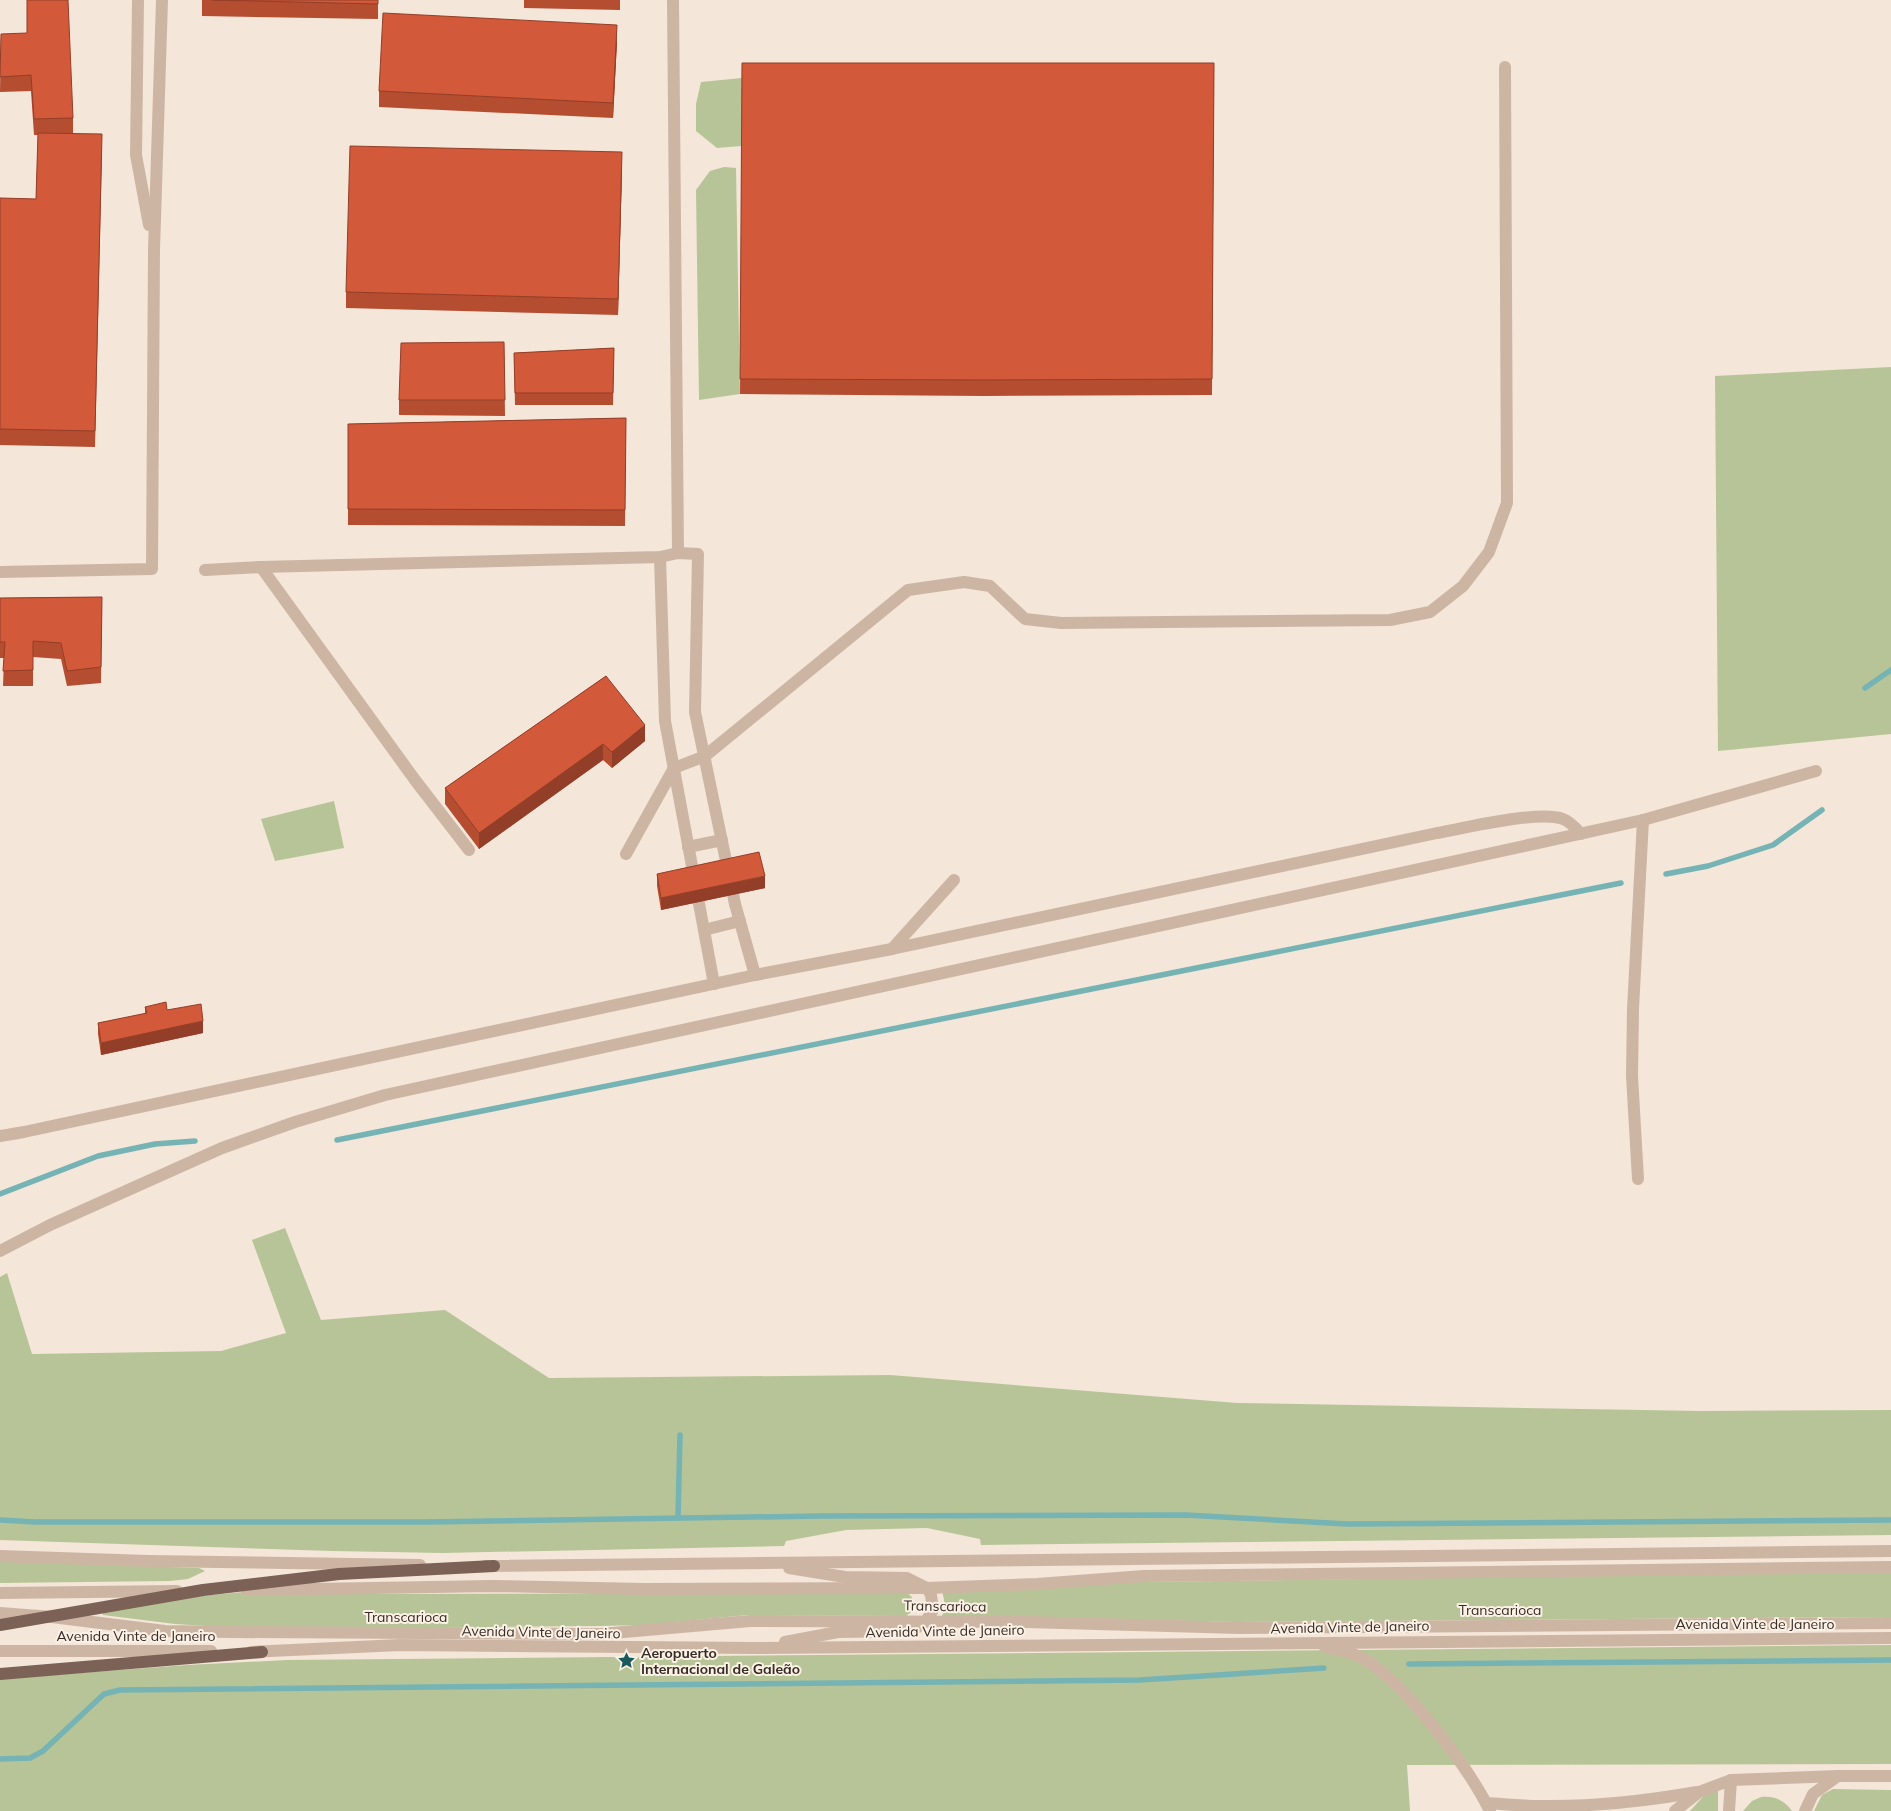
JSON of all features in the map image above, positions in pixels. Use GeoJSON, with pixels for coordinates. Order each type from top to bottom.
{"type":"FeatureCollection","features":[{"type":"Feature","properties":{"kind":"main road"},"geometry":{"type":"LineString","coordinates":[[0,1625],[203,1590],[339,1574],[494,1566]]}},
{"type":"Feature","properties":{"kind":"main road"},"geometry":{"type":"LineString","coordinates":[[0,1674],[262,1652]]}},
{"type":"Feature","properties":{"kind":"street"},"geometry":{"type":"LineString","coordinates":[[138,0],[136,155],[154,250]]}},
{"type":"Feature","properties":{"kind":"street"},"geometry":{"type":"LineString","coordinates":[[0,572],[152,569],[154,250],[162,0]]}},
{"type":"Feature","properties":{"kind":"street"},"geometry":{"type":"LineString","coordinates":[[673,0],[678,553]]}},
{"type":"Feature","properties":{"kind":"street"},"geometry":{"type":"LineString","coordinates":[[626,854],[674,768],[705,756],[908,590],[964,582],[990,586],[1025,619],[1071,622],[1390,620],[1430,612],[1463,586],[1489,552],[1507,503],[1505,67]]}},
{"type":"Feature","properties":{"kind":"street"},"geometry":{"type":"LineString","coordinates":[[205,570],[660,557],[678,553],[698,554],[695,712],[740,921],[755,975]]}},
{"type":"Feature","properties":{"kind":"street"},"geometry":{"type":"LineString","coordinates":[[660,557],[666,721],[714,984]]}},
{"type":"Feature","properties":{"kind":"street"},"geometry":{"type":"LineString","coordinates":[[261,567],[412,776],[469,850]]}},
{"type":"Feature","properties":{"kind":"street"},"geometry":{"type":"LineString","coordinates":[[0,1250],[50,1225],[222,1148],[295,1122],[385,1095],[1643,820],[1816,771]]}},
{"type":"Feature","properties":{"kind":"street"},"geometry":{"type":"LineString","coordinates":[[0,1136],[755,975],[892,949],[1437,833],[1516,819],[1544,817],[1561,818],[1570,822],[1581,834]]}},
{"type":"Feature","properties":{"kind":"street"},"geometry":{"type":"LineString","coordinates":[[1638,1179],[1632,1076],[1633,1009],[1643,820]]}},
{"type":"Feature","properties":{"kind":"street"},"geometry":{"type":"LineString","coordinates":[[688,847],[722,840]]}},
{"type":"Feature","properties":{"kind":"street"},"geometry":{"type":"LineString","coordinates":[[892,949],[954,880]]}},
{"type":"Feature","properties":{"kind":"street"},"geometry":{"type":"LineString","coordinates":[[704,930],[740,921]]}},
{"type":"Feature","properties":{"kind":"street"},"geometry":{"type":"LineString","coordinates":[[0,1556],[148,1561],[494,1566],[1891,1551]]}},
{"type":"Feature","properties":{"kind":"street"},"geometry":{"type":"LineString","coordinates":[[752,1562],[846,1576],[907,1578],[927,1588],[933,1603],[932,1610],[926,1621],[912,1630],[838,1632],[753,1648]]}},
{"type":"Feature","properties":{"kind":"street","name":"Transcarioca"},"geometry":{"type":"LineString","coordinates":[[0,1593],[491,1586],[644,1589],[927,1588],[1037,1584],[1153,1575],[1891,1567]]}},
{"type":"Feature","properties":{"kind":"street","name":"Transcarioca"},"geometry":{"type":"LineString","coordinates":[[0,1613],[52,1617],[165,1631],[601,1634],[750,1621],[926,1621],[1238,1628],[1891,1623]]}},
{"type":"Feature","properties":{"kind":"street","name":"Avenida Vinte de Janeiro"},"geometry":{"type":"LineString","coordinates":[[0,1651],[262,1652],[400,1645],[753,1648],[1891,1638]]}},
{"type":"Feature","properties":{"kind":"street"},"geometry":{"type":"LineString","coordinates":[[1312,1643],[1364,1658],[1395,1684],[1427,1720],[1457,1759],[1488,1807],[1597,1804],[1650,1800],[1698,1792],[1731,1780],[1891,1776]]}},
{"type":"Feature","properties":{"kind":"street"},"geometry":{"type":"LineString","coordinates":[[1805,1811],[1813,1794],[1838,1776]]}},
{"type":"Feature","properties":{"kind":"street"},"geometry":{"type":"LineString","coordinates":[[1729,1811],[1731,1780]]}},
{"type":"Feature","properties":{"kind":"street"},"geometry":{"type":"LineString","coordinates":[[1675,1811],[1698,1792]]}},
{"type":"Feature","properties":{"kind":"green space"},"geometry":{"type":"Polygon","coordinates":[[[742,78],[741,146],[717,148],[696,131],[696,104],[701,82],[742,78]]]}},
{"type":"Feature","properties":{"kind":"green space"},"geometry":{"type":"Polygon","coordinates":[[[724,167],[736,168],[740,394],[699,400],[696,190],[710,171],[724,167]]]}},
{"type":"Feature","properties":{"kind":"green space"},"geometry":{"type":"Polygon","coordinates":[[[1891,367],[1891,734],[1718,751],[1715,376],[1891,367]]]}},
{"type":"Feature","properties":{"kind":"green space"},"geometry":{"type":"Polygon","coordinates":[[[334,801],[344,848],[275,861],[261,819],[334,801]]]}},
{"type":"Feature","properties":{"kind":"green space"},"geometry":{"type":"Polygon","coordinates":[[[285,1228],[321,1320],[445,1310],[549,1378],[890,1375],[1237,1403],[1700,1411],[1891,1410],[1891,1535],[981,1545],[980,1539],[927,1528],[846,1530],[786,1541],[784,1546],[443,1553],[0,1540],[0,1277],[7,1273],[32,1354],[221,1351],[286,1333],[252,1240],[285,1228]]]}},
{"type":"Feature","properties":{"kind":"green space"},"geometry":{"type":"Polygon","coordinates":[[[0,1561],[199,1568],[205,1571],[188,1579],[170,1581],[0,1583],[0,1561]]]}},
{"type":"Feature","properties":{"kind":"green space"},"geometry":{"type":"Polygon","coordinates":[[[1891,1572],[1891,1617],[1237,1622],[942,1616],[944,1598],[942,1592],[1137,1582],[1891,1572]]]}},
{"type":"Feature","properties":{"kind":"green space"},"geometry":{"type":"Polygon","coordinates":[[[243,1592],[323,1594],[907,1593],[916,1605],[914,1610],[906,1616],[747,1615],[644,1625],[390,1628],[239,1628],[175,1624],[103,1615],[101,1610],[181,1598],[243,1592]]]}},
{"type":"Feature","properties":{"kind":"green space"},"geometry":{"type":"Polygon","coordinates":[[[1891,1645],[1891,1764],[1407,1765],[1410,1811],[0,1811],[0,1679],[187,1665],[287,1660],[1891,1645]]]}},
{"type":"Feature","properties":{"kind":"green space"},"geometry":{"type":"Polygon","coordinates":[[[1710,1789],[1718,1790],[1718,1811],[1690,1811],[1710,1789]]]}},
{"type":"Feature","properties":{"kind":"green space"},"geometry":{"type":"Polygon","coordinates":[[[1833,1789],[1891,1790],[1891,1811],[1814,1811],[1822,1795],[1833,1789]]]}},
{"type":"Feature","properties":{"kind":"green space"},"geometry":{"type":"Polygon","coordinates":[[[1761,1797],[1771,1797],[1779,1800],[1792,1811],[1743,1811],[1752,1801],[1761,1797]]]}},
{"type":"Feature","properties":{"kind":"building"},"geometry":{"type":"Polygon","coordinates":[[[27,0],[68,0],[73,118],[34,119],[31,75],[0,77],[1,34],[27,33],[27,0]]]}},
{"type":"Feature","properties":{"kind":"building"},"geometry":{"type":"Polygon","coordinates":[[[212,0],[378,0],[378,4],[212,0]]]}},
{"type":"Feature","properties":{"kind":"building"},"geometry":{"type":"Polygon","coordinates":[[[383,13],[617,25],[613,103],[379,91],[383,13]]]}},
{"type":"Feature","properties":{"kind":"building"},"geometry":{"type":"Polygon","coordinates":[[[742,63],[1214,63],[1212,379],[740,379],[742,63]]]}},
{"type":"Feature","properties":{"kind":"building"},"geometry":{"type":"Polygon","coordinates":[[[38,133],[102,134],[95,431],[0,429],[0,198],[36,199],[38,133]]]}},
{"type":"Feature","properties":{"kind":"building"},"geometry":{"type":"Polygon","coordinates":[[[350,146],[622,152],[618,299],[346,292],[350,146]]]}},
{"type":"Feature","properties":{"kind":"building"},"geometry":{"type":"Polygon","coordinates":[[[504,342],[505,400],[399,400],[401,343],[504,342]]]}},
{"type":"Feature","properties":{"kind":"building"},"geometry":{"type":"Polygon","coordinates":[[[614,348],[613,393],[515,393],[514,353],[614,348]]]}},
{"type":"Feature","properties":{"kind":"building"},"geometry":{"type":"Polygon","coordinates":[[[626,418],[625,510],[348,509],[348,424],[626,418]]]}},
{"type":"Feature","properties":{"kind":"building"},"geometry":{"type":"Polygon","coordinates":[[[102,597],[101,667],[67,671],[61,643],[33,641],[33,670],[3,671],[5,642],[0,642],[0,598],[102,597]]]}},
{"type":"Feature","properties":{"kind":"building"},"geometry":{"type":"Polygon","coordinates":[[[606,676],[645,725],[612,752],[603,744],[479,833],[445,788],[606,676]]]}},
{"type":"Feature","properties":{"kind":"building"},"geometry":{"type":"Polygon","coordinates":[[[759,852],[765,876],[661,898],[657,874],[759,852]]]}},
{"type":"Feature","properties":{"kind":"building"},"geometry":{"type":"Polygon","coordinates":[[[166,1002],[167,1010],[201,1004],[203,1021],[101,1043],[98,1023],[147,1013],[145,1007],[166,1002]]]}},
{"type":"Feature","properties":{"kind":"waterway"},"geometry":{"type":"LineString","coordinates":[[1865,688],[1891,670]]}},
{"type":"Feature","properties":{"kind":"waterway"},"geometry":{"type":"LineString","coordinates":[[1666,874],[1708,866],[1773,845],[1822,810]]}},
{"type":"Feature","properties":{"kind":"waterway"},"geometry":{"type":"LineString","coordinates":[[337,1140],[1621,883]]}},
{"type":"Feature","properties":{"kind":"waterway"},"geometry":{"type":"LineString","coordinates":[[0,1194],[98,1156],[155,1144],[195,1141]]}},
{"type":"Feature","properties":{"kind":"waterway"},"geometry":{"type":"LineString","coordinates":[[678,1518],[680,1435]]}},
{"type":"Feature","properties":{"kind":"waterway"},"geometry":{"type":"LineString","coordinates":[[0,1520],[35,1522],[427,1522],[820,1516],[1186,1515],[1347,1524],[1891,1520]]}},
{"type":"Feature","properties":{"kind":"waterway"},"geometry":{"type":"LineString","coordinates":[[1409,1664],[1891,1660]]}},
{"type":"Feature","properties":{"kind":"waterway"},"geometry":{"type":"LineString","coordinates":[[0,1759],[30,1758],[43,1751],[104,1694],[120,1690],[1140,1680],[1324,1668]]}},
{"type":"Feature","properties":{"kind":"place","name":"Aeropuerto Internacional de Galeão"},"geometry":{"type":"Point","coordinates":[627,1661]}}]}
